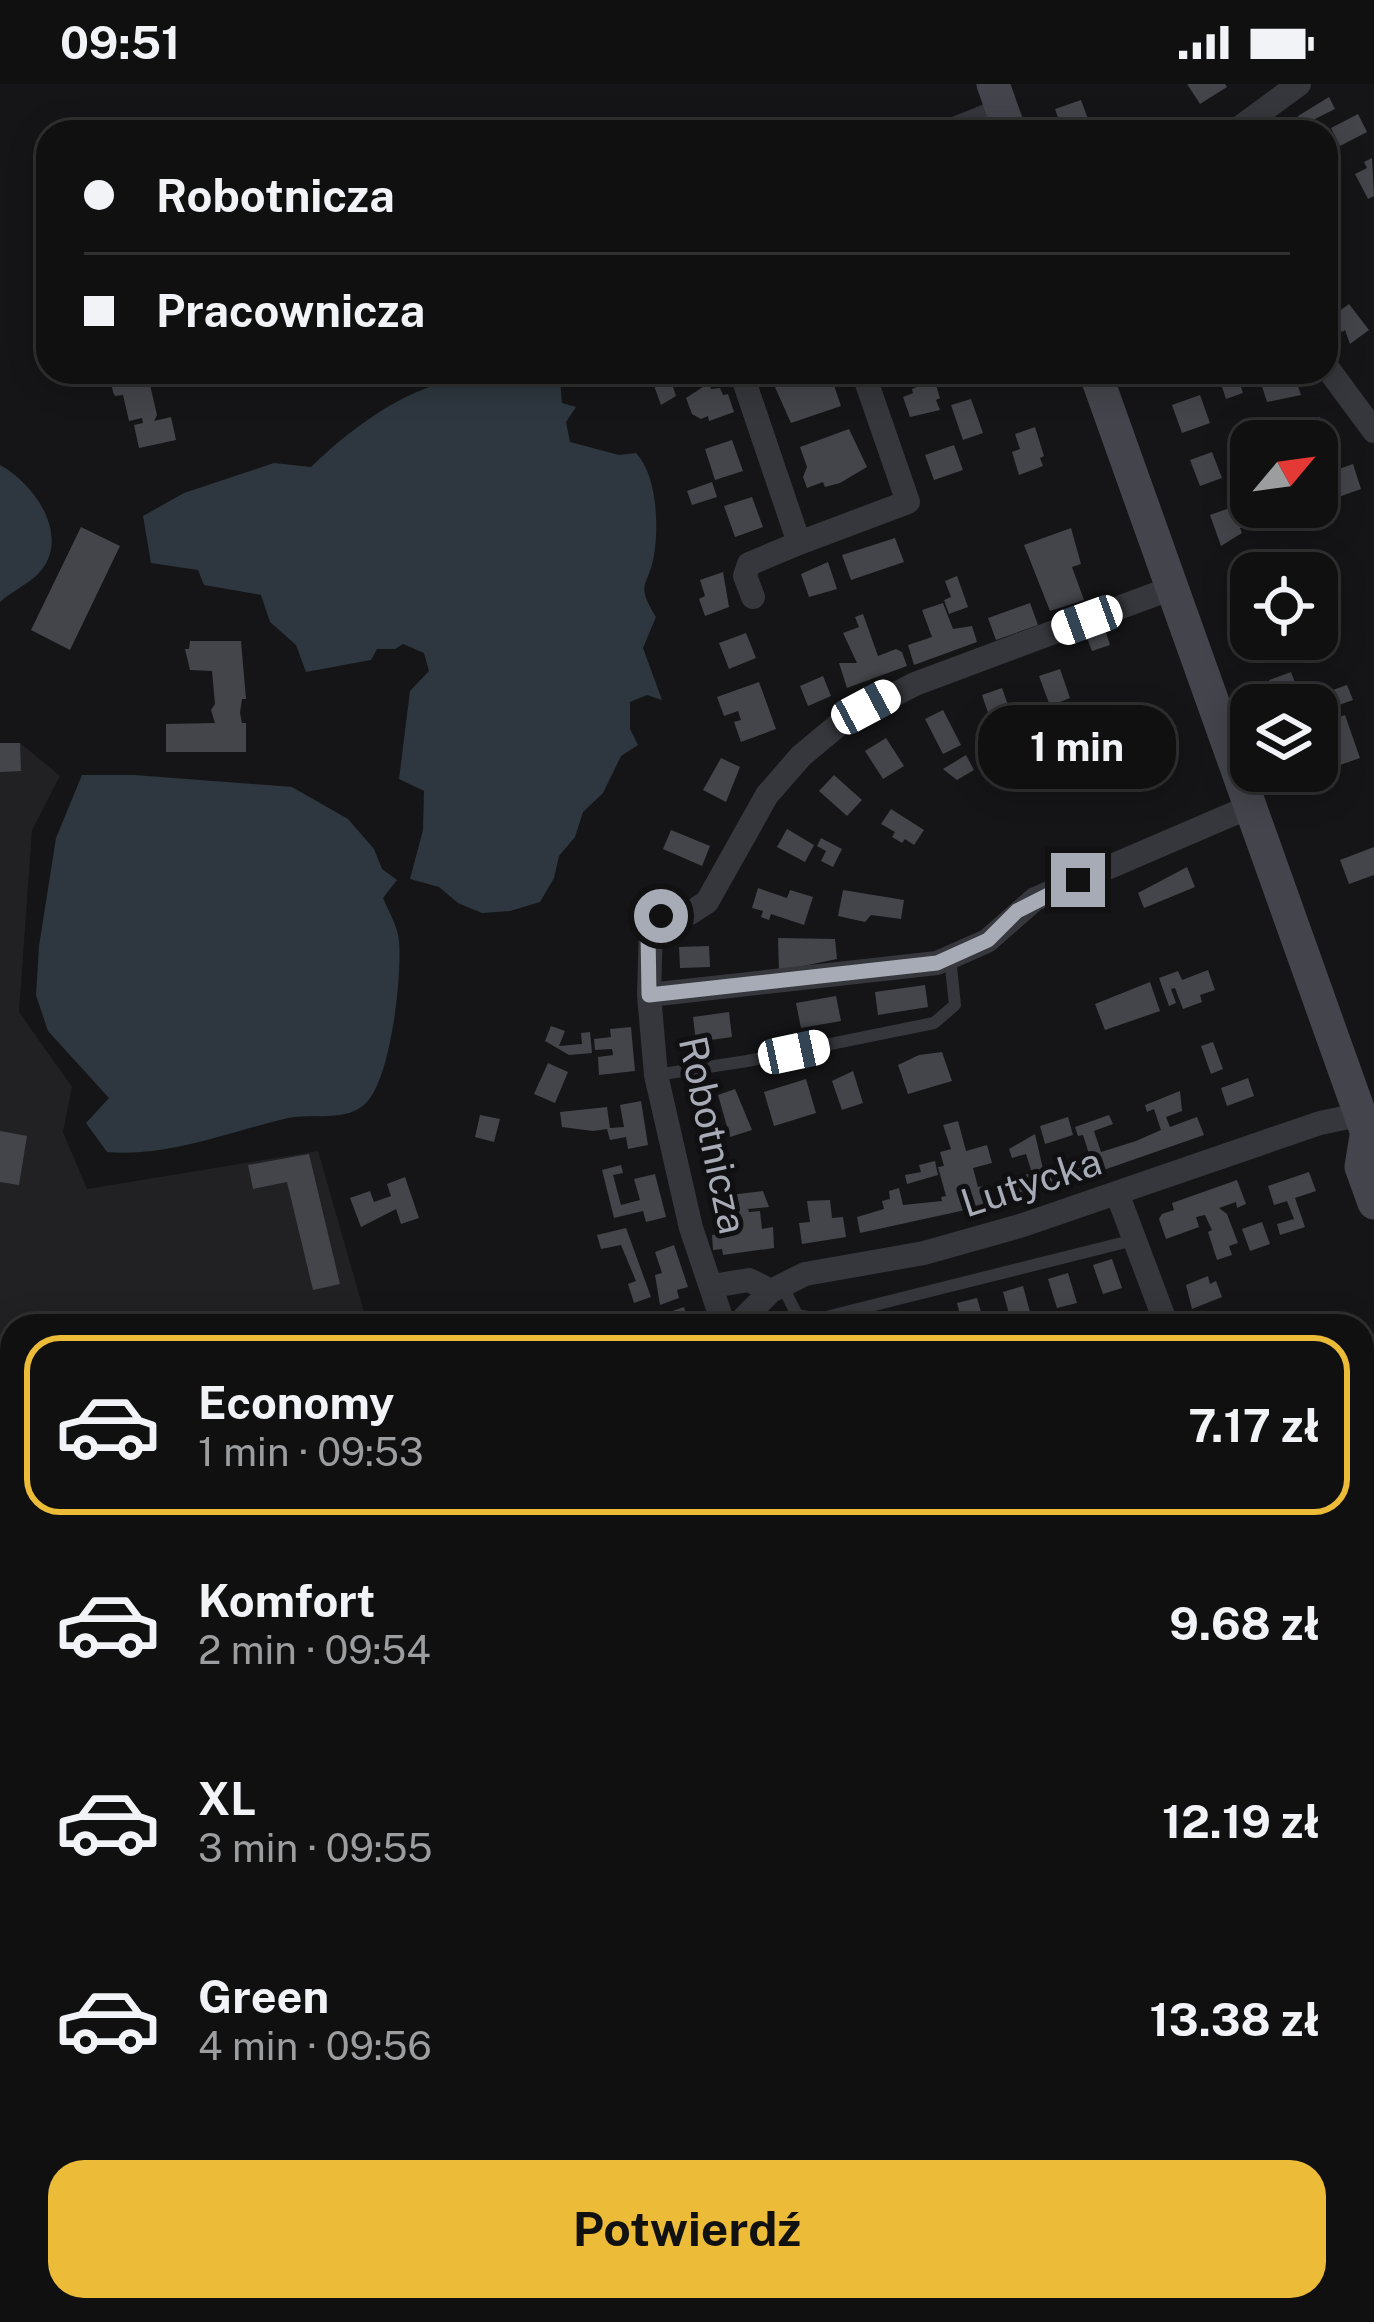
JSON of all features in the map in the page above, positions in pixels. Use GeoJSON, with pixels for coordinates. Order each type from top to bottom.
{"type":"FeatureCollection","features":[{"type":"Feature","properties":{"kind":"street"},"geometry":{"type":"LineString","coordinates":[[1250,120],[1299,84]]}},
{"type":"Feature","properties":{"kind":"street"},"geometry":{"type":"LineString","coordinates":[[1338,382],[1374,431]]}},
{"type":"Feature","properties":{"kind":"street"},"geometry":{"type":"LineString","coordinates":[[745,384],[799,543]]}},
{"type":"Feature","properties":{"kind":"street"},"geometry":{"type":"LineString","coordinates":[[753,597],[745,576],[749,564],[908,502],[867,384]]}},
{"type":"Feature","properties":{"kind":"street"},"geometry":{"type":"LineString","coordinates":[[1099,384],[1368,1134],[1360,1167],[1374,1203]]}},
{"type":"Feature","properties":{"kind":"street","name":"Robotnicza"},"geometry":{"type":"LineString","coordinates":[[721,1314],[692,1228],[656,1075],[649,995],[651,926],[661,916],[690,913],[707,902],[767,795],[801,756],[866,707],[915,684],[1172,589]]}},
{"type":"Feature","properties":{"kind":"street"},"geometry":{"type":"LineString","coordinates":[[649,995],[937,963],[988,940],[1035,899],[1249,807]]}},
{"type":"Feature","properties":{"kind":"street","name":"Lutycka"},"geometry":{"type":"LineString","coordinates":[[749,1314],[777,1288],[805,1274],[924,1253],[1320,1123],[1368,1134]]}},
{"type":"Feature","properties":{"kind":"street"},"geometry":{"type":"LineString","coordinates":[[1117,1192],[1162,1314]]}},
{"type":"Feature","properties":{"kind":"street","name":"Robotnicza"},"geometry":{"type":"LineString","coordinates":[[713,1286],[749,1280],[777,1288]]}},
{"type":"Feature","properties":{"kind":"lane"},"geometry":{"type":"LineString","coordinates":[[656,1075],[934,1023],[955,1005],[950,958]]}},
{"type":"Feature","properties":{"kind":"lane"},"geometry":{"type":"LineString","coordinates":[[834,1314],[1134,1240]]}},
{"type":"Feature","properties":{"kind":"lane"},"geometry":{"type":"LineString","coordinates":[[777,1288],[796,1314]]}},
{"type":"Feature","properties":{"kind":"shaded area"},"geometry":{"type":"Polygon","coordinates":[[[439,384],[560,384],[562,403],[576,407],[566,422],[570,442],[619,455],[636,453],[655,501],[654,555],[644,590],[656,617],[643,648],[662,700],[647,695],[630,702],[630,729],[638,745],[621,756],[603,793],[583,812],[540,902],[510,911],[482,913],[458,903],[439,887],[410,879],[423,830],[424,791],[399,779],[410,691],[429,671],[424,653],[403,644],[377,649],[371,660],[306,672],[296,645],[270,622],[261,595],[204,585],[198,570],[151,563],[143,516],[184,493],[274,463],[311,467],[355,429],[439,384]]]}},
{"type":"Feature","properties":{"kind":"shaded area"},"geometry":{"type":"Polygon","coordinates":[[[0,465],[36,498],[52,544],[38,574],[0,602],[0,465]]]}},
{"type":"Feature","properties":{"kind":"shaded area"},"geometry":{"type":"Polygon","coordinates":[[[20,743],[60,776],[32,830],[19,1012],[72,1087],[63,1132],[87,1189],[318,1151],[365,1314],[0,1314],[0,744],[20,743]]]}},
{"type":"Feature","properties":{"kind":"shaded area"},"geometry":{"type":"Polygon","coordinates":[[[82,775],[292,787],[348,819],[374,849],[382,869],[397,880],[383,898],[399,941],[399,978],[383,1071],[359,1109],[288,1118],[153,1151],[107,1152],[86,1123],[109,1098],[48,1031],[36,995],[56,838],[82,775]]]}},
{"type":"Feature","properties":{"kind":"building"},"geometry":{"type":"Polygon","coordinates":[[[1187,84],[1225,84],[1227,87],[1200,104],[1187,84]]]}},
{"type":"Feature","properties":{"kind":"building"},"geometry":{"type":"Polygon","coordinates":[[[1329,97],[1335,109],[1313,120],[1298,116],[1329,97]]]}},
{"type":"Feature","properties":{"kind":"building"},"geometry":{"type":"Polygon","coordinates":[[[1081,100],[1088,120],[1059,120],[1055,109],[1081,100]]]}},
{"type":"Feature","properties":{"kind":"building"},"geometry":{"type":"Polygon","coordinates":[[[1358,114],[1367,132],[1340,146],[1338,124],[1358,114]]]}},
{"type":"Feature","properties":{"kind":"building"},"geometry":{"type":"Polygon","coordinates":[[[1372,158],[1374,196],[1368,199],[1355,174],[1367,168],[1364,162],[1372,158]]]}},
{"type":"Feature","properties":{"kind":"building"},"geometry":{"type":"Polygon","coordinates":[[[1349,304],[1369,330],[1350,344],[1345,330],[1338,327],[1338,312],[1349,304]]]}},
{"type":"Feature","properties":{"kind":"building"},"geometry":{"type":"Polygon","coordinates":[[[112,384],[150,384],[157,415],[154,421],[171,417],[176,440],[139,448],[134,425],[143,423],[142,418],[129,421],[123,395],[115,396],[112,384]]]}},
{"type":"Feature","properties":{"kind":"building"},"geometry":{"type":"Polygon","coordinates":[[[653,384],[672,384],[676,396],[661,405],[653,384]]]}},
{"type":"Feature","properties":{"kind":"building"},"geometry":{"type":"Polygon","coordinates":[[[709,384],[711,389],[728,394],[734,412],[709,421],[708,416],[701,419],[692,414],[686,398],[709,384]]]}},
{"type":"Feature","properties":{"kind":"building"},"geometry":{"type":"Polygon","coordinates":[[[837,384],[841,406],[791,423],[774,385],[837,384]]]}},
{"type":"Feature","properties":{"kind":"building"},"geometry":{"type":"Polygon","coordinates":[[[1221,384],[1240,384],[1243,393],[1226,399],[1221,384]]]}},
{"type":"Feature","properties":{"kind":"building"},"geometry":{"type":"Polygon","coordinates":[[[1261,384],[1297,384],[1301,395],[1267,402],[1261,384]]]}},
{"type":"Feature","properties":{"kind":"building"},"geometry":{"type":"Polygon","coordinates":[[[936,385],[940,410],[910,417],[903,397],[913,393],[912,389],[936,385]]]}},
{"type":"Feature","properties":{"kind":"building"},"geometry":{"type":"Polygon","coordinates":[[[1200,395],[1210,423],[1182,433],[1172,405],[1200,395]]]}},
{"type":"Feature","properties":{"kind":"building"},"geometry":{"type":"Polygon","coordinates":[[[971,399],[983,433],[963,440],[951,405],[971,399]]]}},
{"type":"Feature","properties":{"kind":"building"},"geometry":{"type":"Polygon","coordinates":[[[1035,427],[1043,466],[1019,475],[1012,452],[1020,449],[1015,434],[1035,427]]]}},
{"type":"Feature","properties":{"kind":"building"},"geometry":{"type":"Polygon","coordinates":[[[849,429],[867,467],[840,483],[807,488],[800,447],[849,429]]]}},
{"type":"Feature","properties":{"kind":"building"},"geometry":{"type":"Polygon","coordinates":[[[732,440],[743,471],[715,480],[705,449],[732,440]]]}},
{"type":"Feature","properties":{"kind":"building"},"geometry":{"type":"Polygon","coordinates":[[[954,445],[963,470],[934,480],[925,455],[954,445]]]}},
{"type":"Feature","properties":{"kind":"building"},"geometry":{"type":"Polygon","coordinates":[[[1212,452],[1222,478],[1200,486],[1190,460],[1212,452]]]}},
{"type":"Feature","properties":{"kind":"building"},"geometry":{"type":"Polygon","coordinates":[[[1353,464],[1361,489],[1338,497],[1338,469],[1353,464]]]}},
{"type":"Feature","properties":{"kind":"building"},"geometry":{"type":"Polygon","coordinates":[[[712,482],[717,497],[692,505],[687,491],[712,482]]]}},
{"type":"Feature","properties":{"kind":"building"},"geometry":{"type":"Polygon","coordinates":[[[752,497],[763,527],[735,537],[724,506],[752,497]]]}},
{"type":"Feature","properties":{"kind":"building"},"geometry":{"type":"Polygon","coordinates":[[[1230,508],[1230,528],[1240,528],[1242,533],[1221,546],[1210,515],[1230,508]]]}},
{"type":"Feature","properties":{"kind":"building"},"geometry":{"type":"Polygon","coordinates":[[[81,527],[120,546],[70,650],[31,630],[81,527]]]}},
{"type":"Feature","properties":{"kind":"building"},"geometry":{"type":"Polygon","coordinates":[[[1071,528],[1081,564],[1072,567],[1084,600],[1050,611],[1024,545],[1071,528]]]}},
{"type":"Feature","properties":{"kind":"building"},"geometry":{"type":"Polygon","coordinates":[[[895,538],[904,562],[851,580],[842,555],[895,538]]]}},
{"type":"Feature","properties":{"kind":"building"},"geometry":{"type":"Polygon","coordinates":[[[828,562],[837,589],[809,597],[801,574],[828,562]]]}},
{"type":"Feature","properties":{"kind":"building"},"geometry":{"type":"Polygon","coordinates":[[[723,572],[729,607],[705,616],[699,599],[705,596],[700,580],[723,572]]]}},
{"type":"Feature","properties":{"kind":"building"},"geometry":{"type":"Polygon","coordinates":[[[957,576],[968,607],[949,614],[944,600],[951,597],[945,581],[957,576]]]}},
{"type":"Feature","properties":{"kind":"building"},"geometry":{"type":"Polygon","coordinates":[[[943,603],[953,629],[972,626],[977,642],[914,665],[908,645],[932,637],[922,610],[943,603]]]}},
{"type":"Feature","properties":{"kind":"building"},"geometry":{"type":"Polygon","coordinates":[[[1030,603],[1038,625],[996,640],[988,618],[1030,603]]]}},
{"type":"Feature","properties":{"kind":"building"},"geometry":{"type":"Polygon","coordinates":[[[863,614],[878,656],[896,649],[907,666],[847,688],[839,663],[857,663],[843,633],[859,627],[855,617],[863,614]]]}},
{"type":"Feature","properties":{"kind":"building"},"geometry":{"type":"Polygon","coordinates":[[[1104,626],[1110,645],[1092,651],[1085,633],[1104,626]]]}},
{"type":"Feature","properties":{"kind":"building"},"geometry":{"type":"Polygon","coordinates":[[[746,633],[756,658],[729,669],[719,643],[746,633]]]}},
{"type":"Feature","properties":{"kind":"building"},"geometry":{"type":"Polygon","coordinates":[[[190,641],[241,641],[246,699],[242,699],[240,713],[246,723],[246,752],[166,752],[166,724],[215,723],[212,671],[190,670],[185,649],[190,641]]]}},
{"type":"Feature","properties":{"kind":"building"},"geometry":{"type":"Polygon","coordinates":[[[1060,669],[1070,698],[1050,706],[1039,676],[1060,669]]]}},
{"type":"Feature","properties":{"kind":"building"},"geometry":{"type":"Polygon","coordinates":[[[1291,672],[1296,684],[1270,684],[1269,680],[1291,672]]]}},
{"type":"Feature","properties":{"kind":"building"},"geometry":{"type":"Polygon","coordinates":[[[823,676],[831,696],[808,706],[800,686],[823,676]]]}},
{"type":"Feature","properties":{"kind":"building"},"geometry":{"type":"Polygon","coordinates":[[[759,682],[776,729],[741,742],[734,722],[741,720],[738,711],[724,716],[717,697],[759,682]]]}},
{"type":"Feature","properties":{"kind":"building"},"geometry":{"type":"Polygon","coordinates":[[[1347,685],[1353,700],[1338,705],[1338,688],[1347,685]]]}},
{"type":"Feature","properties":{"kind":"building"},"geometry":{"type":"Polygon","coordinates":[[[1002,688],[1013,719],[993,727],[982,695],[1002,688]]]}},
{"type":"Feature","properties":{"kind":"building"},"geometry":{"type":"Polygon","coordinates":[[[943,710],[961,745],[943,754],[925,719],[943,710]]]}},
{"type":"Feature","properties":{"kind":"building"},"geometry":{"type":"Polygon","coordinates":[[[1345,715],[1360,758],[1338,766],[1338,718],[1345,715]]]}},
{"type":"Feature","properties":{"kind":"building"},"geometry":{"type":"Polygon","coordinates":[[[1055,737],[1064,753],[1043,765],[1034,749],[1055,737]]]}},
{"type":"Feature","properties":{"kind":"building"},"geometry":{"type":"Polygon","coordinates":[[[886,738],[904,766],[883,779],[865,751],[886,738]]]}},
{"type":"Feature","properties":{"kind":"building"},"geometry":{"type":"Polygon","coordinates":[[[0,743],[20,743],[21,771],[0,772],[0,743]]]}},
{"type":"Feature","properties":{"kind":"building"},"geometry":{"type":"Polygon","coordinates":[[[966,755],[974,770],[957,780],[943,769],[966,755]]]}},
{"type":"Feature","properties":{"kind":"building"},"geometry":{"type":"Polygon","coordinates":[[[721,758],[740,767],[726,802],[703,790],[721,758]]]}},
{"type":"Feature","properties":{"kind":"building"},"geometry":{"type":"Polygon","coordinates":[[[834,775],[862,800],[847,816],[819,791],[834,775]]]}},
{"type":"Feature","properties":{"kind":"building"},"geometry":{"type":"Polygon","coordinates":[[[891,809],[924,830],[914,845],[892,837],[895,832],[881,824],[891,809]]]}},
{"type":"Feature","properties":{"kind":"building"},"geometry":{"type":"Polygon","coordinates":[[[787,829],[814,845],[805,862],[777,847],[787,829]]]}},
{"type":"Feature","properties":{"kind":"building"},"geometry":{"type":"Polygon","coordinates":[[[671,830],[710,846],[702,866],[663,849],[671,830]]]}},
{"type":"Feature","properties":{"kind":"building"},"geometry":{"type":"Polygon","coordinates":[[[821,838],[842,849],[833,867],[821,861],[826,851],[817,846],[821,838]]]}},
{"type":"Feature","properties":{"kind":"building"},"geometry":{"type":"Polygon","coordinates":[[[1374,847],[1374,875],[1349,884],[1340,860],[1374,847]]]}},
{"type":"Feature","properties":{"kind":"building"},"geometry":{"type":"Polygon","coordinates":[[[1187,867],[1195,887],[1144,908],[1138,893],[1187,867]]]}},
{"type":"Feature","properties":{"kind":"building"},"geometry":{"type":"Polygon","coordinates":[[[758,888],[787,898],[790,890],[813,897],[804,925],[771,914],[769,920],[761,917],[763,911],[752,908],[758,888]]]}},
{"type":"Feature","properties":{"kind":"building"},"geometry":{"type":"Polygon","coordinates":[[[843,890],[904,900],[901,919],[871,915],[865,922],[838,916],[843,890]]]}},
{"type":"Feature","properties":{"kind":"building"},"geometry":{"type":"Polygon","coordinates":[[[778,938],[835,939],[837,959],[779,971],[778,938]]]}},
{"type":"Feature","properties":{"kind":"building"},"geometry":{"type":"Polygon","coordinates":[[[709,946],[710,967],[680,968],[679,947],[709,946]]]}},
{"type":"Feature","properties":{"kind":"building"},"geometry":{"type":"Polygon","coordinates":[[[1208,970],[1215,990],[1200,995],[1202,1002],[1183,1009],[1175,988],[1171,989],[1176,1003],[1169,1006],[1159,978],[1178,971],[1182,980],[1208,970]]]}},
{"type":"Feature","properties":{"kind":"building"},"geometry":{"type":"Polygon","coordinates":[[[1150,982],[1160,1011],[1105,1030],[1095,1004],[1150,982]]]}},
{"type":"Feature","properties":{"kind":"building"},"geometry":{"type":"Polygon","coordinates":[[[925,985],[928,1007],[878,1015],[875,992],[925,985]]]}},
{"type":"Feature","properties":{"kind":"building"},"geometry":{"type":"Polygon","coordinates":[[[836,996],[841,1021],[801,1028],[796,1003],[836,996]]]}},
{"type":"Feature","properties":{"kind":"building"},"geometry":{"type":"Polygon","coordinates":[[[729,1012],[732,1037],[696,1042],[693,1017],[729,1012]]]}},
{"type":"Feature","properties":{"kind":"building"},"geometry":{"type":"Polygon","coordinates":[[[551,1026],[565,1031],[559,1046],[582,1044],[581,1033],[590,1032],[592,1053],[569,1055],[545,1041],[551,1026]]]}},
{"type":"Feature","properties":{"kind":"building"},"geometry":{"type":"Polygon","coordinates":[[[631,1027],[635,1071],[599,1075],[598,1057],[613,1055],[612,1049],[595,1050],[594,1039],[611,1037],[610,1029],[631,1027]]]}},
{"type":"Feature","properties":{"kind":"building"},"geometry":{"type":"Polygon","coordinates":[[[1213,1042],[1223,1069],[1211,1074],[1201,1046],[1213,1042]]]}},
{"type":"Feature","properties":{"kind":"building"},"geometry":{"type":"Polygon","coordinates":[[[942,1052],[952,1081],[908,1094],[898,1065],[919,1055],[942,1052]]]}},
{"type":"Feature","properties":{"kind":"building"},"geometry":{"type":"Polygon","coordinates":[[[548,1063],[568,1072],[555,1103],[534,1094],[548,1063]]]}},
{"type":"Feature","properties":{"kind":"building"},"geometry":{"type":"Polygon","coordinates":[[[853,1071],[863,1103],[842,1110],[832,1081],[853,1071]]]}},
{"type":"Feature","properties":{"kind":"building"},"geometry":{"type":"Polygon","coordinates":[[[1248,1078],[1254,1096],[1227,1106],[1221,1088],[1248,1078]]]}},
{"type":"Feature","properties":{"kind":"building"},"geometry":{"type":"Polygon","coordinates":[[[806,1079],[816,1113],[774,1126],[764,1092],[806,1079]]]}},
{"type":"Feature","properties":{"kind":"building"},"geometry":{"type":"Polygon","coordinates":[[[735,1089],[752,1130],[730,1137],[718,1095],[735,1089]]]}},
{"type":"Feature","properties":{"kind":"building"},"geometry":{"type":"Polygon","coordinates":[[[1180,1091],[1182,1111],[1166,1117],[1170,1127],[1197,1117],[1204,1135],[1075,1180],[1069,1161],[1089,1154],[1075,1127],[1109,1115],[1113,1124],[1094,1131],[1101,1152],[1136,1141],[1161,1130],[1154,1109],[1147,1112],[1145,1105],[1180,1091]]]}},
{"type":"Feature","properties":{"kind":"building"},"geometry":{"type":"Polygon","coordinates":[[[641,1101],[648,1145],[628,1149],[626,1137],[610,1140],[607,1129],[562,1127],[560,1112],[607,1107],[610,1128],[624,1127],[620,1105],[641,1101]]]}},
{"type":"Feature","properties":{"kind":"building"},"geometry":{"type":"Polygon","coordinates":[[[480,1115],[500,1119],[494,1142],[475,1137],[480,1115]]]}},
{"type":"Feature","properties":{"kind":"building"},"geometry":{"type":"Polygon","coordinates":[[[1068,1117],[1073,1135],[1045,1144],[1040,1126],[1068,1117]]]}},
{"type":"Feature","properties":{"kind":"building"},"geometry":{"type":"Polygon","coordinates":[[[958,1121],[966,1151],[987,1145],[992,1163],[973,1168],[978,1187],[998,1186],[1002,1202],[860,1233],[857,1217],[884,1209],[882,1201],[890,1199],[889,1191],[899,1188],[903,1205],[942,1201],[946,1196],[938,1167],[944,1166],[940,1152],[951,1149],[943,1125],[958,1121]]]}},
{"type":"Feature","properties":{"kind":"building"},"geometry":{"type":"Polygon","coordinates":[[[0,1131],[27,1136],[19,1185],[0,1182],[0,1131]]]}},
{"type":"Feature","properties":{"kind":"building"},"geometry":{"type":"Polygon","coordinates":[[[1035,1134],[1043,1169],[1053,1167],[1058,1185],[1016,1198],[1010,1179],[1032,1173],[1026,1154],[1012,1158],[1009,1149],[1035,1134]]]}},
{"type":"Feature","properties":{"kind":"building"},"geometry":{"type":"Polygon","coordinates":[[[309,1154],[340,1284],[313,1290],[287,1182],[253,1189],[248,1165],[309,1154]]]}},
{"type":"Feature","properties":{"kind":"building"},"geometry":{"type":"Polygon","coordinates":[[[935,1161],[938,1175],[907,1184],[905,1175],[921,1172],[919,1165],[935,1161]]]}},
{"type":"Feature","properties":{"kind":"building"},"geometry":{"type":"Polygon","coordinates":[[[621,1165],[623,1173],[613,1175],[621,1205],[640,1200],[634,1179],[655,1174],[666,1217],[646,1222],[643,1211],[614,1218],[602,1170],[621,1165]]]}},
{"type":"Feature","properties":{"kind":"building"},"geometry":{"type":"Polygon","coordinates":[[[1309,1172],[1316,1191],[1295,1198],[1305,1227],[1280,1235],[1277,1224],[1294,1219],[1287,1201],[1274,1205],[1268,1186],[1309,1172]]]}},
{"type":"Feature","properties":{"kind":"building"},"geometry":{"type":"Polygon","coordinates":[[[405,1177],[419,1218],[401,1224],[396,1209],[361,1227],[350,1198],[370,1191],[374,1202],[391,1196],[387,1184],[405,1177]]]}},
{"type":"Feature","properties":{"kind":"building"},"geometry":{"type":"Polygon","coordinates":[[[1237,1180],[1246,1204],[1219,1208],[1227,1214],[1238,1243],[1229,1246],[1232,1255],[1217,1260],[1205,1215],[1196,1217],[1199,1227],[1166,1239],[1159,1219],[1174,1210],[1172,1203],[1237,1180]]]}},
{"type":"Feature","properties":{"kind":"building"},"geometry":{"type":"Polygon","coordinates":[[[763,1191],[769,1207],[748,1209],[760,1211],[762,1229],[773,1227],[774,1248],[723,1255],[722,1249],[713,1250],[712,1235],[740,1231],[730,1195],[763,1191]]]}},
{"type":"Feature","properties":{"kind":"building"},"geometry":{"type":"Polygon","coordinates":[[[830,1200],[832,1218],[843,1217],[846,1237],[802,1244],[799,1223],[810,1222],[807,1201],[830,1200]]]}},
{"type":"Feature","properties":{"kind":"building"},"geometry":{"type":"Polygon","coordinates":[[[1262,1222],[1270,1244],[1250,1251],[1242,1229],[1262,1222]]]}},
{"type":"Feature","properties":{"kind":"building"},"geometry":{"type":"Polygon","coordinates":[[[626,1228],[651,1297],[634,1303],[628,1284],[636,1281],[621,1245],[601,1249],[597,1235],[626,1228]]]}},
{"type":"Feature","properties":{"kind":"building"},"geometry":{"type":"Polygon","coordinates":[[[674,1245],[688,1287],[677,1290],[679,1298],[660,1305],[655,1275],[662,1273],[655,1252],[674,1245]]]}},
{"type":"Feature","properties":{"kind":"building"},"geometry":{"type":"Polygon","coordinates":[[[1112,1259],[1122,1288],[1103,1294],[1093,1265],[1112,1259]]]}},
{"type":"Feature","properties":{"kind":"building"},"geometry":{"type":"Polygon","coordinates":[[[1068,1273],[1077,1303],[1057,1308],[1048,1279],[1068,1273]]]}},
{"type":"Feature","properties":{"kind":"building"},"geometry":{"type":"Polygon","coordinates":[[[1208,1276],[1210,1284],[1216,1281],[1222,1297],[1192,1309],[1186,1285],[1208,1276]]]}},
{"type":"Feature","properties":{"kind":"building"},"geometry":{"type":"Polygon","coordinates":[[[1023,1286],[1030,1314],[1009,1314],[1003,1292],[1023,1286]]]}},
{"type":"Feature","properties":{"kind":"building"},"geometry":{"type":"Polygon","coordinates":[[[977,1298],[982,1314],[960,1314],[957,1303],[977,1298]]]}},
{"type":"Feature","properties":{"kind":"route"},"geometry":{"type":"LineString","coordinates":[[661,916],[648,932],[649,995],[937,963],[988,940],[1017,911],[1078,880]]}}]}
